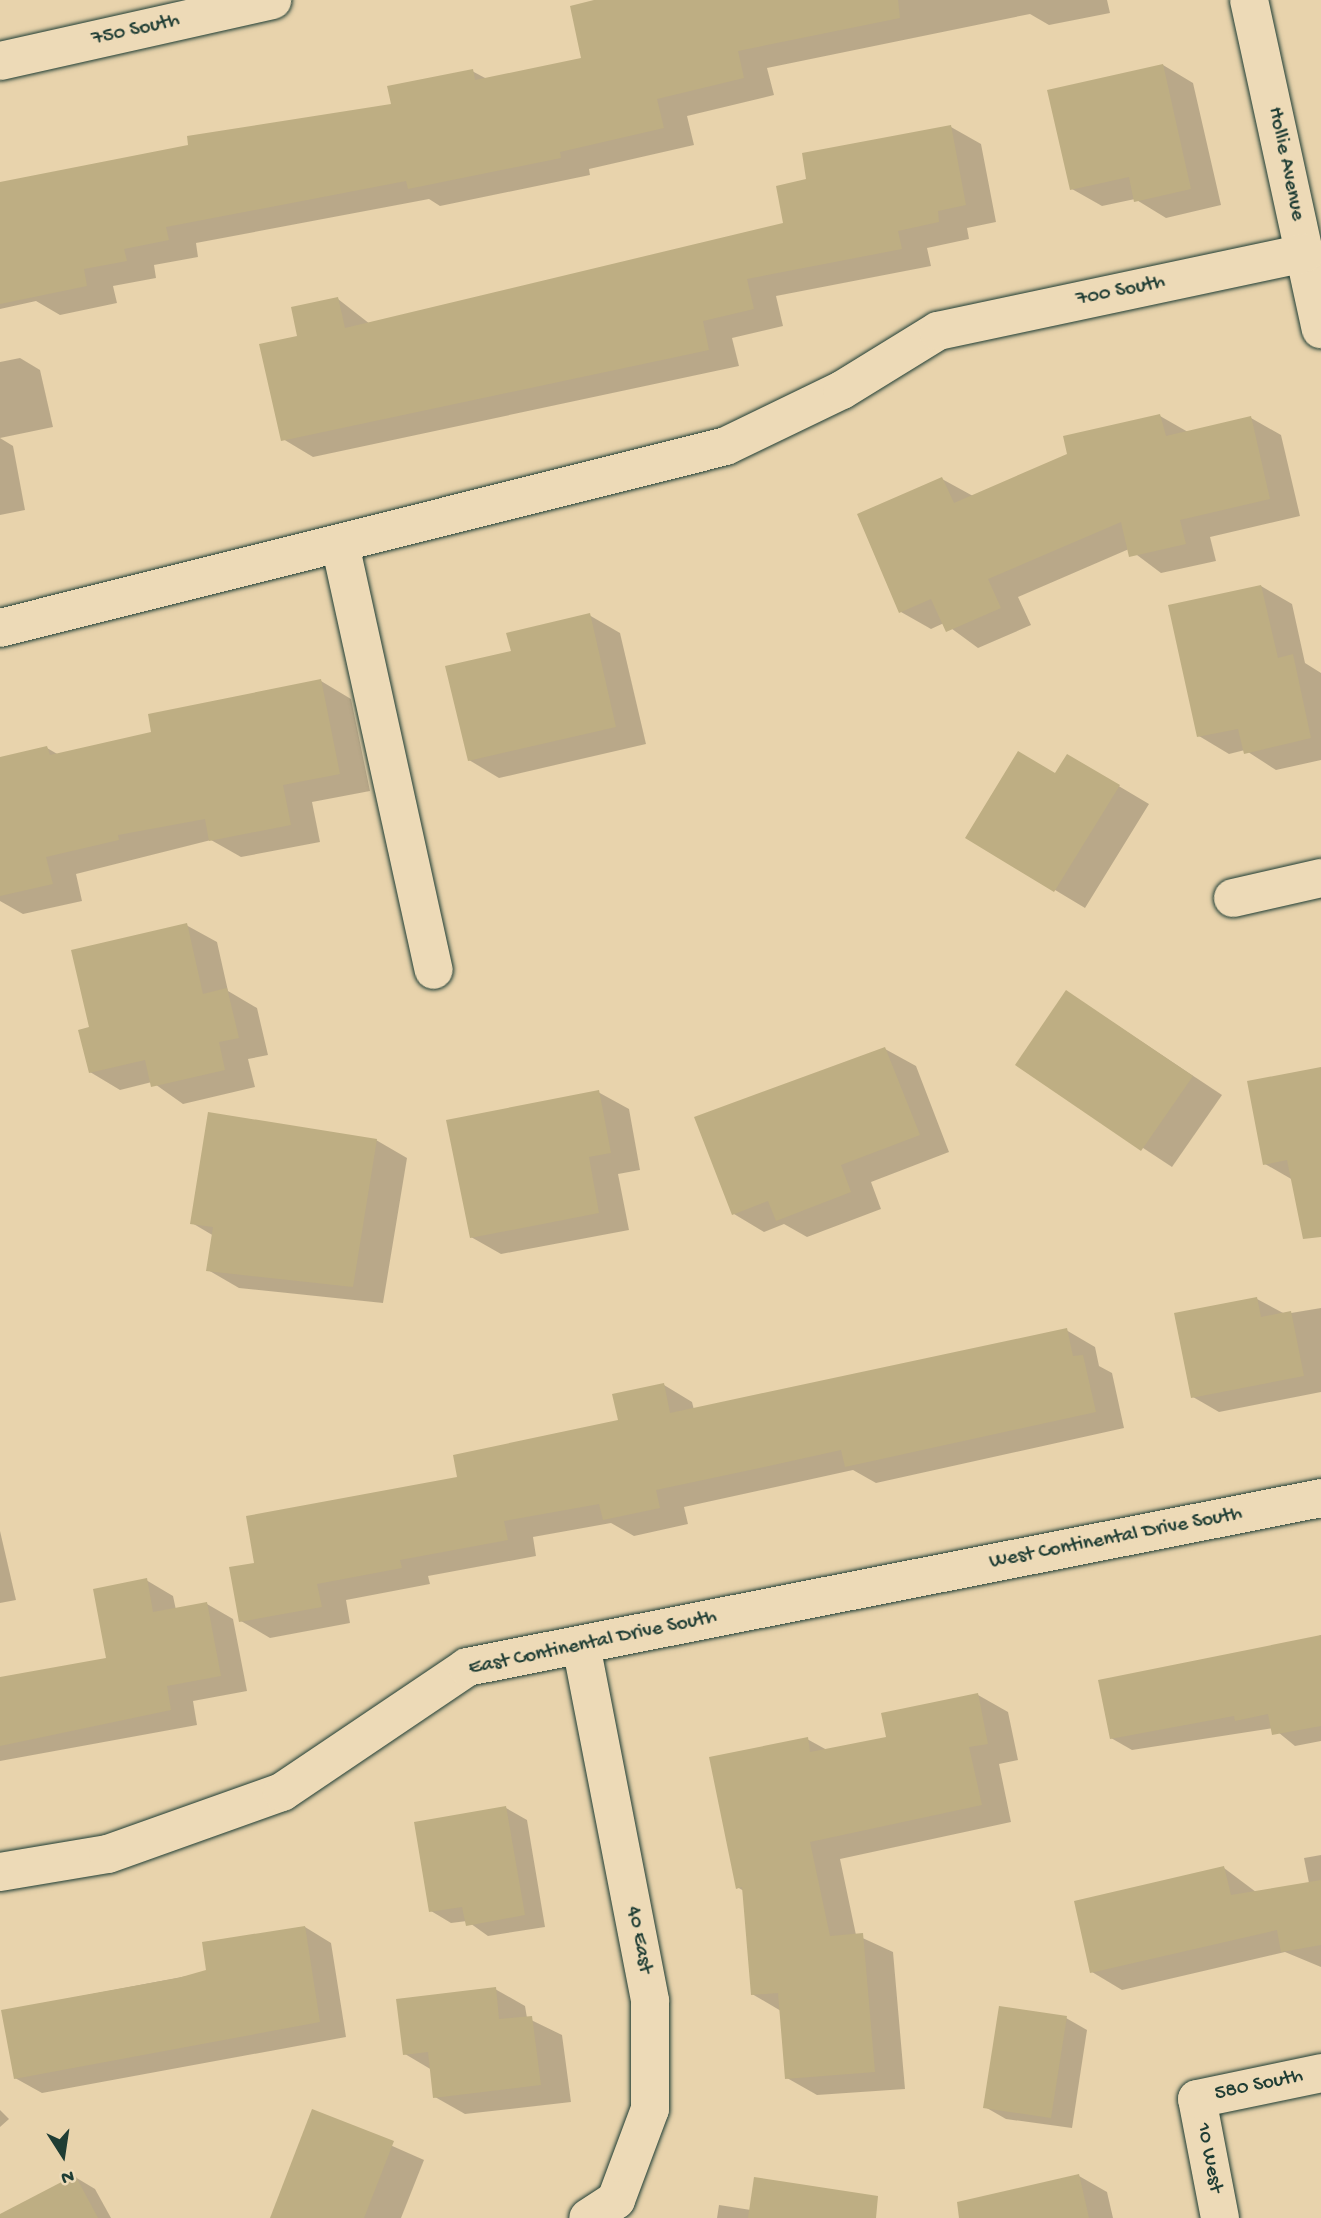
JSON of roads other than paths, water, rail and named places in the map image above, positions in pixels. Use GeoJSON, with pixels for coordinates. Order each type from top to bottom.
{"type":"FeatureCollection","features":[{"type":"Feature","properties":{"kind":"street","name":"750 South"},"geometry":{"type":"LineString","coordinates":[[0,61],[272,0]]}},
{"type":"Feature","properties":{"kind":"street","name":"Hollie Avenue"},"geometry":{"type":"LineString","coordinates":[[1249,0],[1321,329]]}},
{"type":"Feature","properties":{"kind":"street","name":"700 South"},"geometry":{"type":"LineString","coordinates":[[0,628],[726,446],[842,390],[938,331],[1304,253]]}},
{"type":"Feature","properties":{"kind":"street"},"geometry":{"type":"LineString","coordinates":[[340,544],[434,971]]}},
{"type":"Feature","properties":{"kind":"street"},"geometry":{"type":"LineString","coordinates":[[1233,898],[1321,878]]}},
{"type":"Feature","properties":{"kind":"street","name":"West Continental Drive South"},"geometry":{"type":"LineString","coordinates":[[911,1579],[1321,1498]]}},
{"type":"Feature","properties":{"kind":"street","name":"East Continental Drive South"},"geometry":{"type":"LineString","coordinates":[[0,1872],[108,1854],[282,1792],[467,1667],[911,1579]]}},
{"type":"Feature","properties":{"kind":"street","name":"40 East"},"geometry":{"type":"LineString","coordinates":[[581,1645],[650,2001],[650,2109],[616,2200],[588,2218]]}},
{"type":"Feature","properties":{"kind":"street","name":"580 South"},"geometry":{"type":"LineString","coordinates":[[1197,2099],[1321,2073]]}},
{"type":"Feature","properties":{"kind":"street","name":"10 West"},"geometry":{"type":"LineString","coordinates":[[1197,2099],[1220,2218]]}}]}
